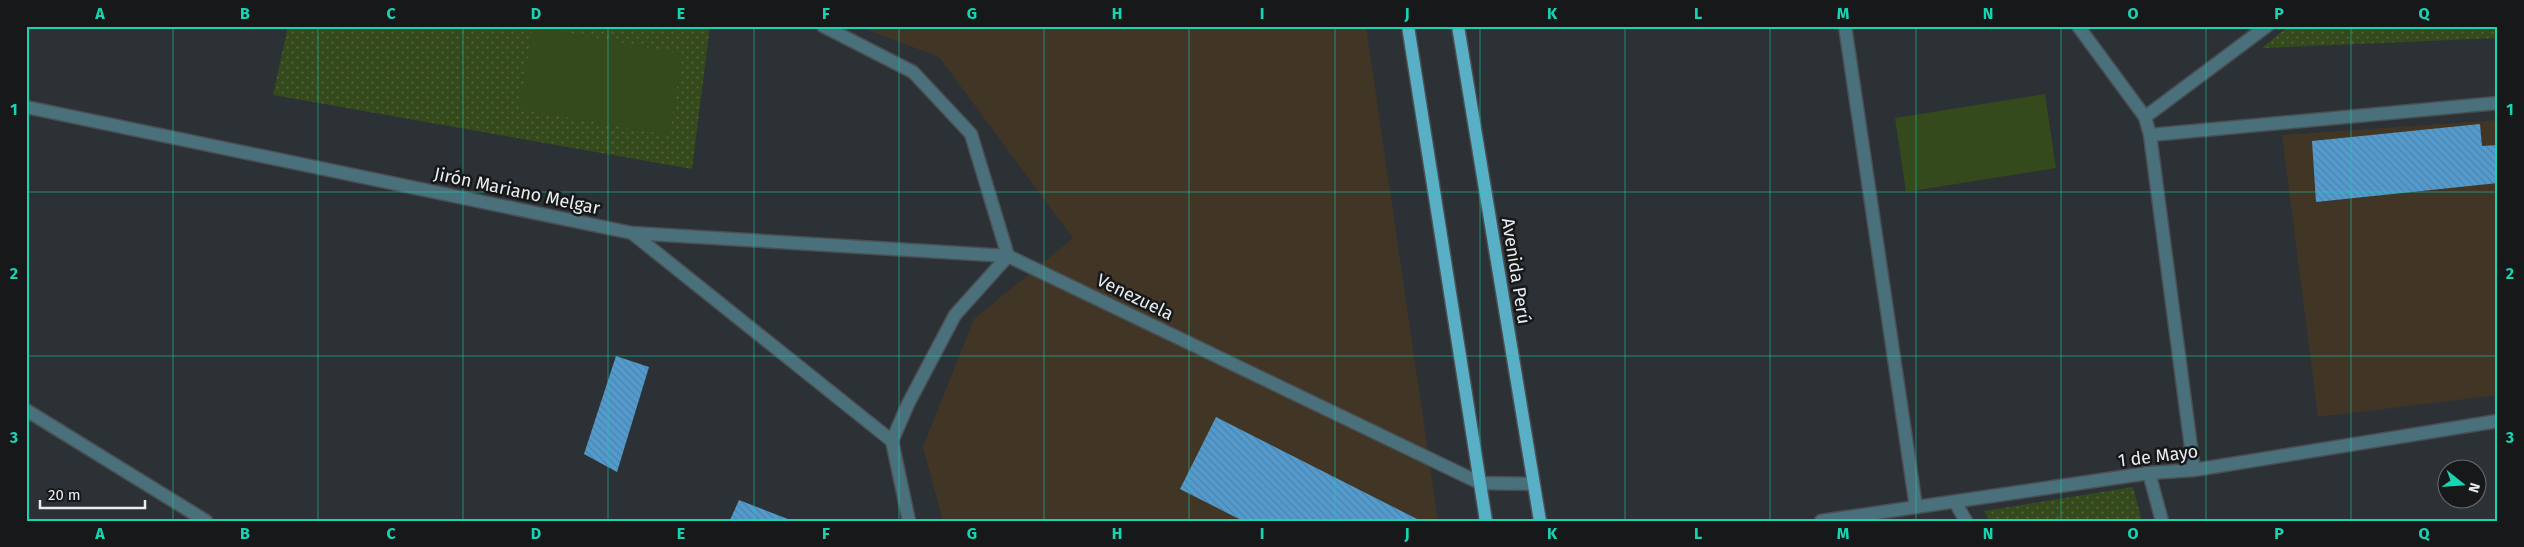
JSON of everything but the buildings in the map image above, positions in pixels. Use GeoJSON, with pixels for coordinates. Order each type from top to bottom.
{"type":"FeatureCollection","features":[{"type":"Feature","properties":{"kind":"main road"},"geometry":{"type":"LineString","coordinates":[[1408,26],[1486,521]]}},
{"type":"Feature","properties":{"kind":"main road","name":"Avenida Perú"},"geometry":{"type":"LineString","coordinates":[[1458,26],[1540,521]]}},
{"type":"Feature","properties":{"kind":"street"},"geometry":{"type":"LineString","coordinates":[[823,26],[913,72],[971,134],[1008,256],[955,315],[908,404],[892,441],[909,521]]}},
{"type":"Feature","properties":{"kind":"street"},"geometry":{"type":"LineString","coordinates":[[1845,26],[1916,507]]}},
{"type":"Feature","properties":{"kind":"street"},"geometry":{"type":"LineString","coordinates":[[2078,26],[2145,118],[2150,135],[2194,470]]}},
{"type":"Feature","properties":{"kind":"street"},"geometry":{"type":"LineString","coordinates":[[2145,118],[2267,26]]}},
{"type":"Feature","properties":{"kind":"street"},"geometry":{"type":"LineString","coordinates":[[2150,135],[2498,104]]}},
{"type":"Feature","properties":{"kind":"street","name":"Jirón Mariano Melgar"},"geometry":{"type":"LineString","coordinates":[[26,107],[632,233],[1008,256]]}},
{"type":"Feature","properties":{"kind":"street"},"geometry":{"type":"LineString","coordinates":[[632,233],[892,441]]}},
{"type":"Feature","properties":{"kind":"street","name":"Venezuela"},"geometry":{"type":"LineString","coordinates":[[1008,256],[1480,483],[1534,484]]}},
{"type":"Feature","properties":{"kind":"street"},"geometry":{"type":"LineString","coordinates":[[26,410],[206,521]]}},
{"type":"Feature","properties":{"kind":"street","name":"1 de Mayo"},"geometry":{"type":"LineString","coordinates":[[1822,521],[2149,473],[2194,470],[2498,421]]}},
{"type":"Feature","properties":{"kind":"street"},"geometry":{"type":"LineString","coordinates":[[2149,473],[2162,521]]}},
{"type":"Feature","properties":{"kind":"street"},"geometry":{"type":"LineString","coordinates":[[1955,502],[1966,521]]}},
{"type":"Feature","properties":{"kind":"shaded area"},"geometry":{"type":"Polygon","coordinates":[[[858,26],[1366,26],[1438,521],[943,521],[923,447],[974,319],[1073,238],[939,57],[858,26]]]}},
{"type":"Feature","properties":{"kind":"shaded area"},"geometry":{"type":"Polygon","coordinates":[[[2498,120],[2498,395],[2318,417],[2282,135],[2498,120]]]}},
{"type":"Feature","properties":{"kind":"green space"},"geometry":{"type":"Polygon","coordinates":[[[288,26],[710,26],[692,169],[273,95],[288,26]]]}},
{"type":"Feature","properties":{"kind":"green space"},"geometry":{"type":"Polygon","coordinates":[[[2289,26],[2498,26],[2498,38],[2262,48],[2289,26]]]}},
{"type":"Feature","properties":{"kind":"green space"},"geometry":{"type":"Polygon","coordinates":[[[533,27],[683,54],[669,135],[519,109],[533,27]]]}},
{"type":"Feature","properties":{"kind":"green space"},"geometry":{"type":"Polygon","coordinates":[[[2045,94],[2056,168],[1906,192],[1895,118],[2045,94]]]}},
{"type":"Feature","properties":{"kind":"green space"},"geometry":{"type":"Polygon","coordinates":[[[2133,487],[2142,521],[1990,521],[1984,511],[2133,487]]]}}]}
